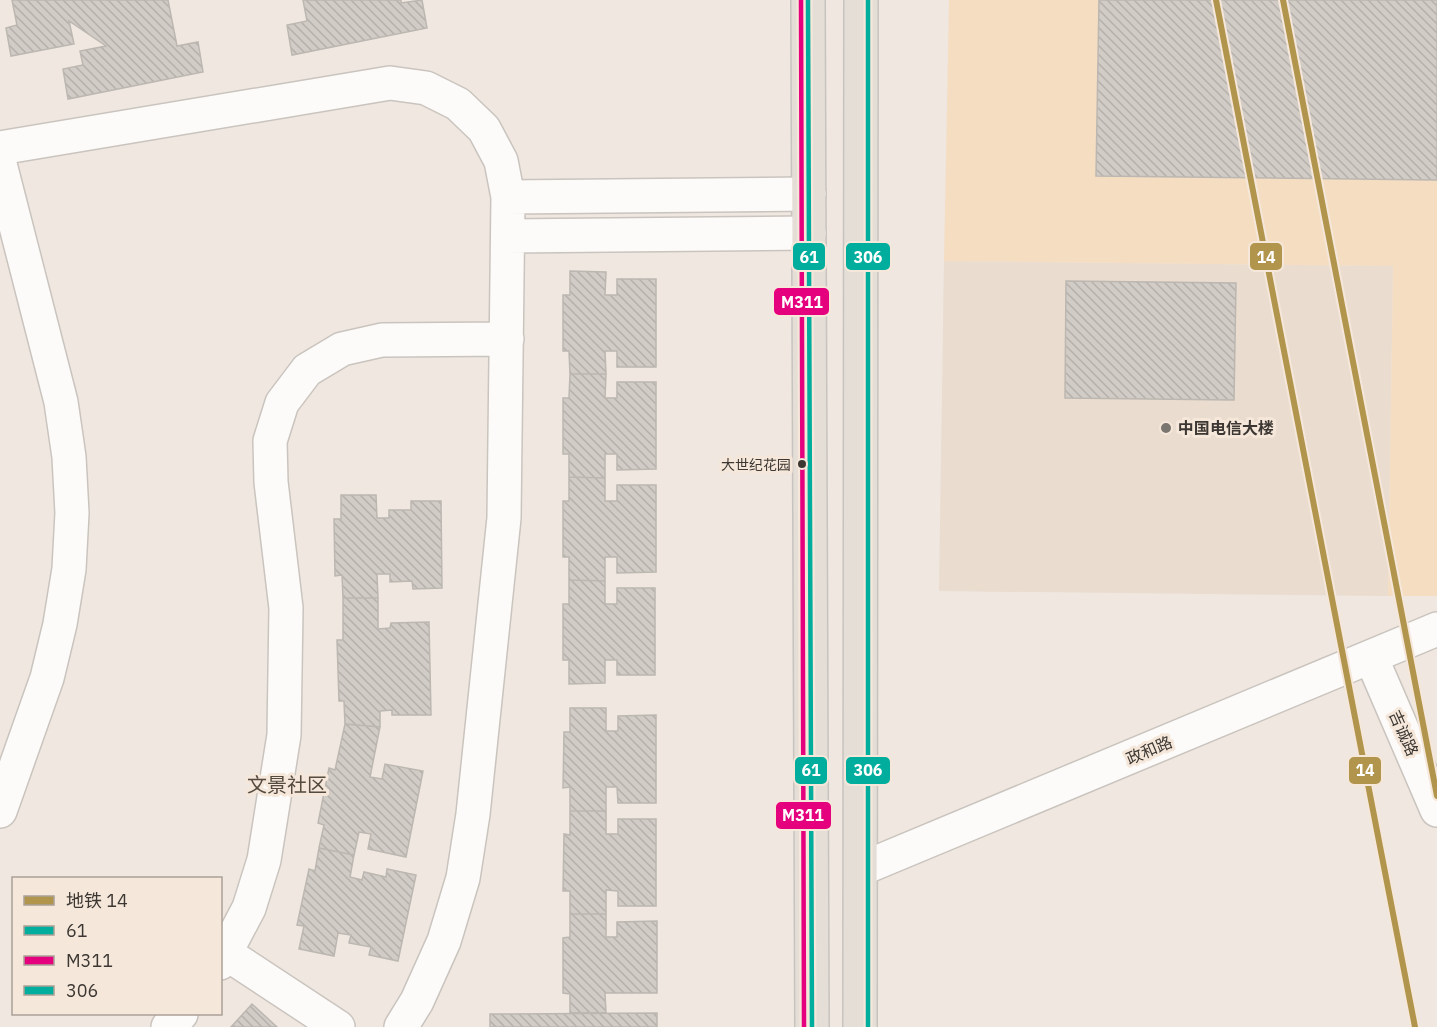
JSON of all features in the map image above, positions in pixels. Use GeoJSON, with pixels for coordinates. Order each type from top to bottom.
{"type":"FeatureCollection","features":[{"type":"Feature","properties":{"kind":"main road"},"geometry":{"type":"LineString","coordinates":[[808,0],[812,1027]]}},
{"type":"Feature","properties":{"kind":"main road"},"geometry":{"type":"LineString","coordinates":[[860,1027],[861,0]]}},
{"type":"Feature","properties":{"kind":"street"},"geometry":{"type":"LineString","coordinates":[[0,148],[390,83],[426,88],[458,104],[484,129],[501,161],[508,197],[504,518],[473,814],[463,878],[444,941],[417,1001],[401,1027]]}},
{"type":"Feature","properties":{"kind":"street"},"geometry":{"type":"LineString","coordinates":[[0,164],[61,402],[69,457],[71,491],[69,569],[60,624],[47,678],[12,740],[0,811]]}},
{"type":"Feature","properties":{"kind":"street"},"geometry":{"type":"LineString","coordinates":[[508,197],[809,194]]}},
{"type":"Feature","properties":{"kind":"street"},"geometry":{"type":"LineString","coordinates":[[508,236],[809,233]]}},
{"type":"Feature","properties":{"kind":"street"},"geometry":{"type":"LineString","coordinates":[[338,1027],[224,958],[249,908],[264,860],[284,735],[286,608],[271,483],[270,441],[282,403],[308,370],[342,349],[382,340],[507,339]]}},
{"type":"Feature","properties":{"kind":"street","name":"政和路"},"geometry":{"type":"LineString","coordinates":[[861,870],[1437,629]]}},
{"type":"Feature","properties":{"kind":"street","name":"吉诚路"},"geometry":{"type":"LineString","coordinates":[[1371,657],[1437,810]]}},
{"type":"Feature","properties":{"kind":"street"},"geometry":{"type":"LineString","coordinates":[[168,1027],[180,1015]]}},
{"type":"Feature","properties":{"kind":"shaded area"},"geometry":{"type":"Polygon","coordinates":[[[949,0],[1437,0],[1437,596],[1388,596],[1393,266],[944,261],[949,0]]]}},
{"type":"Feature","properties":{"kind":"shaded area","name":"中国电信大楼"},"geometry":{"type":"Polygon","coordinates":[[[944,261],[1393,266],[1388,596],[939,591],[944,261]]]}},
{"type":"Feature","properties":{"kind":"building"},"geometry":{"type":"Polygon","coordinates":[[[12,0],[168,0],[177,46],[198,42],[203,72],[68,99],[63,69],[83,65],[80,51],[106,46],[69,21],[74,44],[11,56],[6,28],[17,25],[12,0]]]}},
{"type":"Feature","properties":{"kind":"building"},"geometry":{"type":"Polygon","coordinates":[[[303,0],[401,0],[401,3],[422,0],[427,28],[292,55],[287,25],[307,21],[303,0]]]}},
{"type":"Feature","properties":{"kind":"building"},"geometry":{"type":"Polygon","coordinates":[[[1099,0],[1437,0],[1437,180],[1096,176],[1099,0]]]}},
{"type":"Feature","properties":{"kind":"building"},"geometry":{"type":"Polygon","coordinates":[[[570,271],[606,272],[605,295],[617,295],[617,279],[656,279],[656,367],[617,367],[617,351],[605,351],[606,374],[570,374],[569,351],[563,351],[563,295],[570,295],[570,271]]]}},
{"type":"Feature","properties":{"kind":"building"},"geometry":{"type":"Polygon","coordinates":[[[1066,281],[1236,283],[1234,400],[1065,398],[1066,281]]]}},
{"type":"Feature","properties":{"kind":"building"},"geometry":{"type":"Polygon","coordinates":[[[570,374],[606,374],[605,398],[617,398],[617,382],[656,382],[656,469],[617,470],[617,454],[605,454],[605,478],[569,477],[569,454],[563,454],[563,398],[569,398],[570,374]]]}},
{"type":"Feature","properties":{"kind":"building"},"geometry":{"type":"Polygon","coordinates":[[[569,477],[605,478],[605,501],[617,501],[617,485],[656,485],[656,572],[617,573],[617,557],[605,557],[605,581],[569,580],[569,557],[563,557],[563,501],[569,501],[569,477]]]}},
{"type":"Feature","properties":{"kind":"building"},"geometry":{"type":"Polygon","coordinates":[[[341,495],[376,495],[377,518],[389,518],[389,510],[411,510],[411,501],[441,501],[442,588],[413,589],[412,581],[390,582],[390,574],[377,574],[378,598],[343,598],[342,575],[335,576],[334,519],[341,519],[341,495]]]}},
{"type":"Feature","properties":{"kind":"building"},"geometry":{"type":"Polygon","coordinates":[[[569,580],[605,581],[605,604],[617,604],[617,588],[655,588],[655,675],[617,675],[617,660],[605,660],[605,683],[569,684],[569,660],[563,660],[563,604],[569,604],[569,580]]]}},
{"type":"Feature","properties":{"kind":"building"},"geometry":{"type":"Polygon","coordinates":[[[343,598],[378,598],[378,629],[390,628],[391,623],[429,622],[431,715],[392,715],[392,710],[380,711],[380,727],[345,724],[344,701],[339,701],[337,640],[343,640],[343,598]]]}},
{"type":"Feature","properties":{"kind":"building"},"geometry":{"type":"Polygon","coordinates":[[[570,708],[606,708],[606,731],[618,731],[618,716],[656,715],[656,803],[618,803],[617,787],[606,787],[606,811],[570,811],[570,787],[563,788],[564,732],[570,732],[570,708]]]}},
{"type":"Feature","properties":{"kind":"building"},"geometry":{"type":"Polygon","coordinates":[[[345,724],[380,727],[370,777],[382,779],[385,764],[423,771],[406,857],[368,849],[371,834],[359,832],[354,855],[319,848],[324,825],[318,823],[329,768],[335,770],[345,724]]]}},
{"type":"Feature","properties":{"kind":"building"},"geometry":{"type":"Polygon","coordinates":[[[570,811],[606,811],[606,834],[618,834],[618,819],[656,819],[656,906],[618,906],[618,891],[606,890],[606,914],[570,914],[570,891],[563,891],[564,834],[570,835],[570,811]]]}},
{"type":"Feature","properties":{"kind":"building"},"geometry":{"type":"Polygon","coordinates":[[[319,848],[354,855],[350,877],[362,880],[364,872],[386,877],[387,869],[416,875],[398,961],[369,955],[371,947],[349,943],[351,935],[338,933],[334,956],[299,949],[304,926],[297,925],[309,869],[315,871],[319,848]]]}},
{"type":"Feature","properties":{"kind":"building"},"geometry":{"type":"Polygon","coordinates":[[[570,914],[606,914],[606,937],[617,937],[617,922],[657,921],[657,993],[605,993],[606,1013],[570,1013],[570,994],[563,993],[563,938],[570,937],[570,914]]]}},
{"type":"Feature","properties":{"kind":"building"},"geometry":{"type":"Polygon","coordinates":[[[252,1004],[277,1027],[231,1027],[252,1004]]]}},
{"type":"Feature","properties":{"kind":"building"},"geometry":{"type":"Polygon","coordinates":[[[657,1013],[657,1027],[490,1027],[490,1014],[657,1013]]]}},
{"type":"Feature","properties":{"kind":"metro line","name":"14"},"geometry":{"type":"LineString","coordinates":[[1216,0],[1415,1027]]}},
{"type":"Feature","properties":{"kind":"metro line","name":"14"},"geometry":{"type":"LineString","coordinates":[[1283,0],[1437,796]]}},
{"type":"Feature","properties":{"kind":"transit line","name":"M311"},"geometry":{"type":"LineString","coordinates":[[801,0],[804,1027]]}},
{"type":"Feature","properties":{"kind":"transit line","name":"61"},"geometry":{"type":"LineString","coordinates":[[808,0],[812,1027]]}},
{"type":"Feature","properties":{"kind":"transit line","name":"306"},"geometry":{"type":"LineString","coordinates":[[868,0],[868,1027]]}},
{"type":"Feature","properties":{"kind":"place","name":"中国电信大楼"},"geometry":{"type":"Point","coordinates":[1166,428]}},
{"type":"Feature","properties":{"kind":"place","name":"大世纪花园"},"geometry":{"type":"Point","coordinates":[802,464]}},
{"type":"Feature","properties":{"kind":"district","name":"文景社区"},"geometry":{"type":"Point","coordinates":[287,785]}}]}
